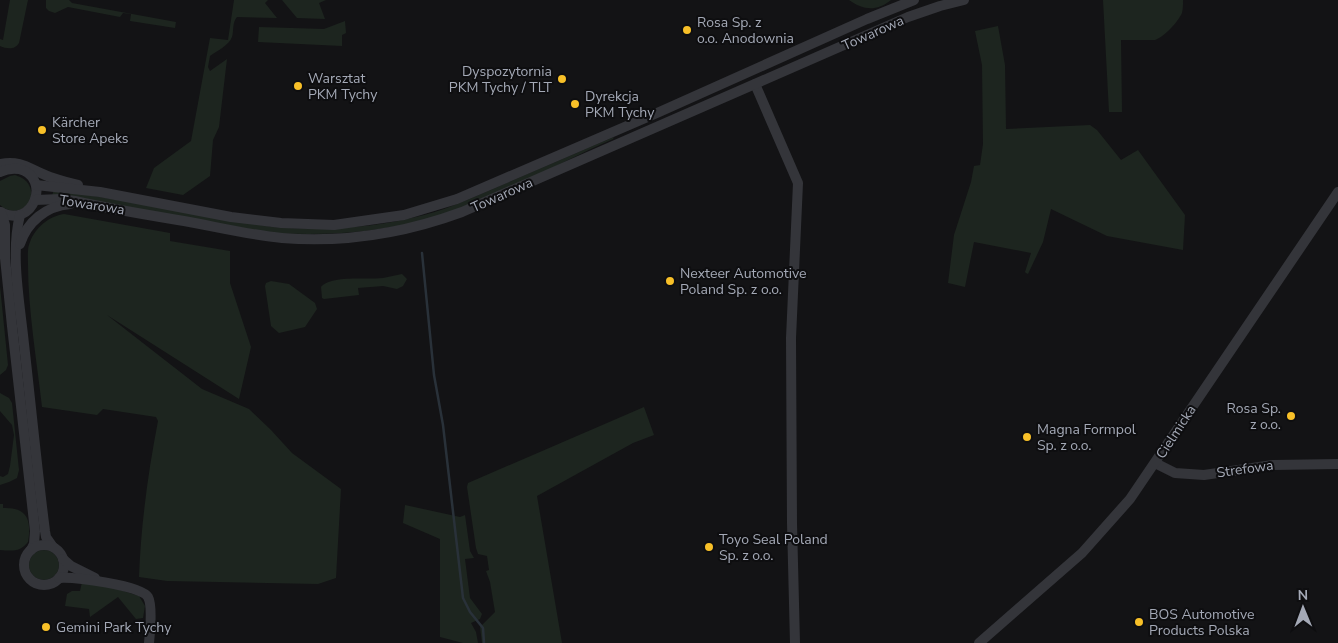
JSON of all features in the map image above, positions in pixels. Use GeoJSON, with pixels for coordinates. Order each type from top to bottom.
{"type":"FeatureCollection","features":[{"type":"Feature","properties":{"kind":"street"},"geometry":{"type":"LineString","coordinates":[[892,8],[900,0]]}},
{"type":"Feature","properties":{"kind":"street","name":"Towarowa"},"geometry":{"type":"LineString","coordinates":[[36,185],[100,192],[231,217],[281,224],[360,223],[404,215],[443,204],[627,126],[892,8],[914,0]]}},
{"type":"Feature","properties":{"kind":"street","name":"Towarowa"},"geometry":{"type":"LineString","coordinates":[[35,200],[61,199],[266,236],[316,239],[353,238],[404,229],[449,217],[940,3],[964,0]]}},
{"type":"Feature","properties":{"kind":"street"},"geometry":{"type":"LineString","coordinates":[[755,84],[798,183],[791,338],[795,643]]}},
{"type":"Feature","properties":{"kind":"street"},"geometry":{"type":"LineString","coordinates":[[627,126],[632,138]]}},
{"type":"Feature","properties":{"kind":"street"},"geometry":{"type":"LineString","coordinates":[[0,164],[9,162],[20,163],[49,177],[100,192]]}},
{"type":"Feature","properties":{"kind":"street"},"geometry":{"type":"LineString","coordinates":[[0,172],[9,168],[23,170],[33,179],[36,185],[35,200],[30,209],[20,214],[7,215],[0,212]]}},
{"type":"Feature","properties":{"kind":"street","name":"Cielmicka"},"geometry":{"type":"LineString","coordinates":[[980,643],[1082,553],[1130,499],[1338,192]]}},
{"type":"Feature","properties":{"kind":"street"},"geometry":{"type":"LineString","coordinates":[[16,258],[24,234],[41,215],[55,207],[88,204]]}},
{"type":"Feature","properties":{"kind":"street"},"geometry":{"type":"LineString","coordinates":[[0,212],[5,225],[5,258],[35,531],[34,544],[25,558],[24,567],[31,580],[41,585],[47,585],[59,578],[68,577],[104,582],[139,590],[146,594],[150,603],[150,643]]}},
{"type":"Feature","properties":{"kind":"street"},"geometry":{"type":"LineString","coordinates":[[20,214],[16,258],[46,537],[70,566],[104,582]]}},
{"type":"Feature","properties":{"kind":"street"},"geometry":{"type":"LineString","coordinates":[[0,241],[5,258]]}},
{"type":"Feature","properties":{"kind":"street","name":"Strefowa"},"geometry":{"type":"LineString","coordinates":[[1155,463],[1175,473],[1204,475],[1293,464],[1338,464]]}},
{"type":"Feature","properties":{"kind":"street"},"geometry":{"type":"LineString","coordinates":[[30,550],[44,545],[53,547]]}},
{"type":"Feature","properties":{"kind":"street"},"geometry":{"type":"LineString","coordinates":[[59,578],[64,570],[64,559]]}},
{"type":"Feature","properties":{"kind":"shaded area"},"geometry":{"type":"Polygon","coordinates":[[[10,0],[28,0],[19,43],[13,48],[0,46],[0,39],[3,40],[10,0]]]}},
{"type":"Feature","properties":{"kind":"shaded area"},"geometry":{"type":"Polygon","coordinates":[[[46,0],[69,0],[72,3],[176,22],[175,28],[130,21],[131,14],[123,13],[120,17],[68,7],[55,13],[46,8],[46,0]]]}},
{"type":"Feature","properties":{"kind":"shaded area"},"geometry":{"type":"Polygon","coordinates":[[[234,0],[268,0],[265,3],[277,18],[237,17],[234,22],[232,37],[228,43],[210,56],[208,67],[210,71],[227,59],[219,127],[213,140],[210,176],[183,195],[146,188],[154,168],[191,141],[210,38],[228,40],[234,0]]]}},
{"type":"Feature","properties":{"kind":"shaded area"},"geometry":{"type":"Polygon","coordinates":[[[282,0],[326,0],[319,3],[325,19],[297,18],[282,0]]]}},
{"type":"Feature","properties":{"kind":"shaded area"},"geometry":{"type":"Polygon","coordinates":[[[849,0],[891,0],[875,8],[864,8],[849,0]]]}},
{"type":"Feature","properties":{"kind":"shaded area"},"geometry":{"type":"Polygon","coordinates":[[[1103,0],[1183,0],[1180,17],[1159,38],[1155,40],[1121,40],[1122,112],[1109,112],[1103,0]]]}},
{"type":"Feature","properties":{"kind":"shaded area"},"geometry":{"type":"Polygon","coordinates":[[[345,21],[346,33],[342,35],[342,46],[258,42],[259,27],[324,29],[345,21]]]}},
{"type":"Feature","properties":{"kind":"shaded area"},"geometry":{"type":"Polygon","coordinates":[[[998,26],[1005,65],[1006,129],[1090,125],[1097,130],[1121,160],[1138,150],[1185,215],[1183,250],[1107,236],[1051,209],[1043,242],[1028,274],[1025,272],[1031,253],[974,242],[965,287],[948,283],[954,235],[971,182],[974,166],[980,165],[983,144],[982,65],[975,31],[998,26]]]}},
{"type":"Feature","properties":{"kind":"shaded area"},"geometry":{"type":"Polygon","coordinates":[[[614,137],[533,177],[448,213],[387,228],[349,233],[273,233],[52,196],[54,189],[273,227],[312,229],[368,226],[444,209],[614,137]]]}},
{"type":"Feature","properties":{"kind":"shaded area"},"geometry":{"type":"Polygon","coordinates":[[[15,175],[25,180],[30,187],[31,194],[29,202],[17,211],[9,210],[0,205],[0,181],[15,175]]]}},
{"type":"Feature","properties":{"kind":"shaded area"},"geometry":{"type":"Polygon","coordinates":[[[64,214],[170,233],[170,241],[230,251],[230,283],[251,347],[239,399],[107,315],[202,389],[249,409],[292,453],[341,489],[336,578],[318,584],[167,581],[139,577],[141,538],[158,421],[156,417],[103,409],[97,415],[42,407],[29,300],[28,250],[32,237],[39,228],[53,217],[64,214]]]}},
{"type":"Feature","properties":{"kind":"shaded area"},"geometry":{"type":"Polygon","coordinates":[[[402,274],[407,279],[403,286],[397,289],[383,286],[358,288],[359,295],[322,298],[321,287],[326,283],[341,279],[383,278],[402,274]]]}},
{"type":"Feature","properties":{"kind":"shaded area"},"geometry":{"type":"Polygon","coordinates":[[[271,281],[289,284],[315,303],[317,309],[305,327],[279,333],[271,326],[265,286],[266,283],[271,281]]]}},
{"type":"Feature","properties":{"kind":"shaded area"},"geometry":{"type":"Polygon","coordinates":[[[0,286],[8,365],[6,370],[0,375],[0,286]]]}},
{"type":"Feature","properties":{"kind":"shaded area"},"geometry":{"type":"Polygon","coordinates":[[[0,393],[9,398],[12,403],[19,470],[17,478],[0,485],[0,476],[3,477],[8,474],[14,435],[12,425],[0,411],[0,393]]]}},
{"type":"Feature","properties":{"kind":"shaded area"},"geometry":{"type":"Polygon","coordinates":[[[644,407],[654,435],[633,443],[537,496],[562,643],[482,643],[480,627],[495,612],[490,582],[486,571],[489,570],[487,556],[478,554],[476,548],[468,483],[644,407]]]}},
{"type":"Feature","properties":{"kind":"shaded area"},"geometry":{"type":"Polygon","coordinates":[[[0,504],[3,504],[3,508],[18,510],[26,516],[29,527],[28,542],[19,549],[12,551],[0,550],[0,504]]]}},
{"type":"Feature","properties":{"kind":"shaded area"},"geometry":{"type":"Polygon","coordinates":[[[405,505],[460,517],[465,515],[470,551],[474,558],[465,559],[470,598],[482,614],[480,619],[471,623],[476,632],[478,643],[463,643],[440,637],[440,539],[403,523],[405,505]]]}},
{"type":"Feature","properties":{"kind":"shaded area"},"geometry":{"type":"Polygon","coordinates":[[[44,550],[55,554],[59,565],[55,576],[44,580],[33,576],[29,565],[33,554],[44,550]]]}},
{"type":"Feature","properties":{"kind":"shaded area"},"geometry":{"type":"Polygon","coordinates":[[[82,582],[114,588],[139,596],[145,606],[143,618],[136,619],[118,597],[90,617],[89,609],[65,606],[67,594],[72,591],[80,591],[82,582]]]}},
{"type":"Feature","properties":{"kind":"waterway"},"geometry":{"type":"LineString","coordinates":[[422,253],[434,375],[443,425],[463,598],[470,612],[483,628],[484,643]]}},
{"type":"Feature","properties":{"kind":"place","name":"Rosa Sp. z o.o. Anodownia"},"geometry":{"type":"Point","coordinates":[687,30]}},
{"type":"Feature","properties":{"kind":"place","name":"Dyspozytornia PKM Tychy / TLT"},"geometry":{"type":"Point","coordinates":[562,79]}},
{"type":"Feature","properties":{"kind":"place","name":"Warsztat PKM Tychy"},"geometry":{"type":"Point","coordinates":[298,86]}},
{"type":"Feature","properties":{"kind":"place","name":"Dyrekcja PKM Tychy"},"geometry":{"type":"Point","coordinates":[575,104]}},
{"type":"Feature","properties":{"kind":"place","name":"Kärcher Store Apeks"},"geometry":{"type":"Point","coordinates":[42,130]}},
{"type":"Feature","properties":{"kind":"place","name":"Nexteer Automotive Poland Sp. z o.o."},"geometry":{"type":"Point","coordinates":[670,281]}},
{"type":"Feature","properties":{"kind":"place","name":"Rosa Sp. z o.o."},"geometry":{"type":"Point","coordinates":[1291,416]}},
{"type":"Feature","properties":{"kind":"place","name":"Magna Formpol Sp. z o.o."},"geometry":{"type":"Point","coordinates":[1027,437]}},
{"type":"Feature","properties":{"kind":"place","name":"Toyo Seal Poland Sp. z o.o."},"geometry":{"type":"Point","coordinates":[709,547]}},
{"type":"Feature","properties":{"kind":"place","name":"BOS Automotive Products Polska"},"geometry":{"type":"Point","coordinates":[1139,622]}},
{"type":"Feature","properties":{"kind":"place","name":"Gemini Park Tychy"},"geometry":{"type":"Point","coordinates":[46,627]}}]}
